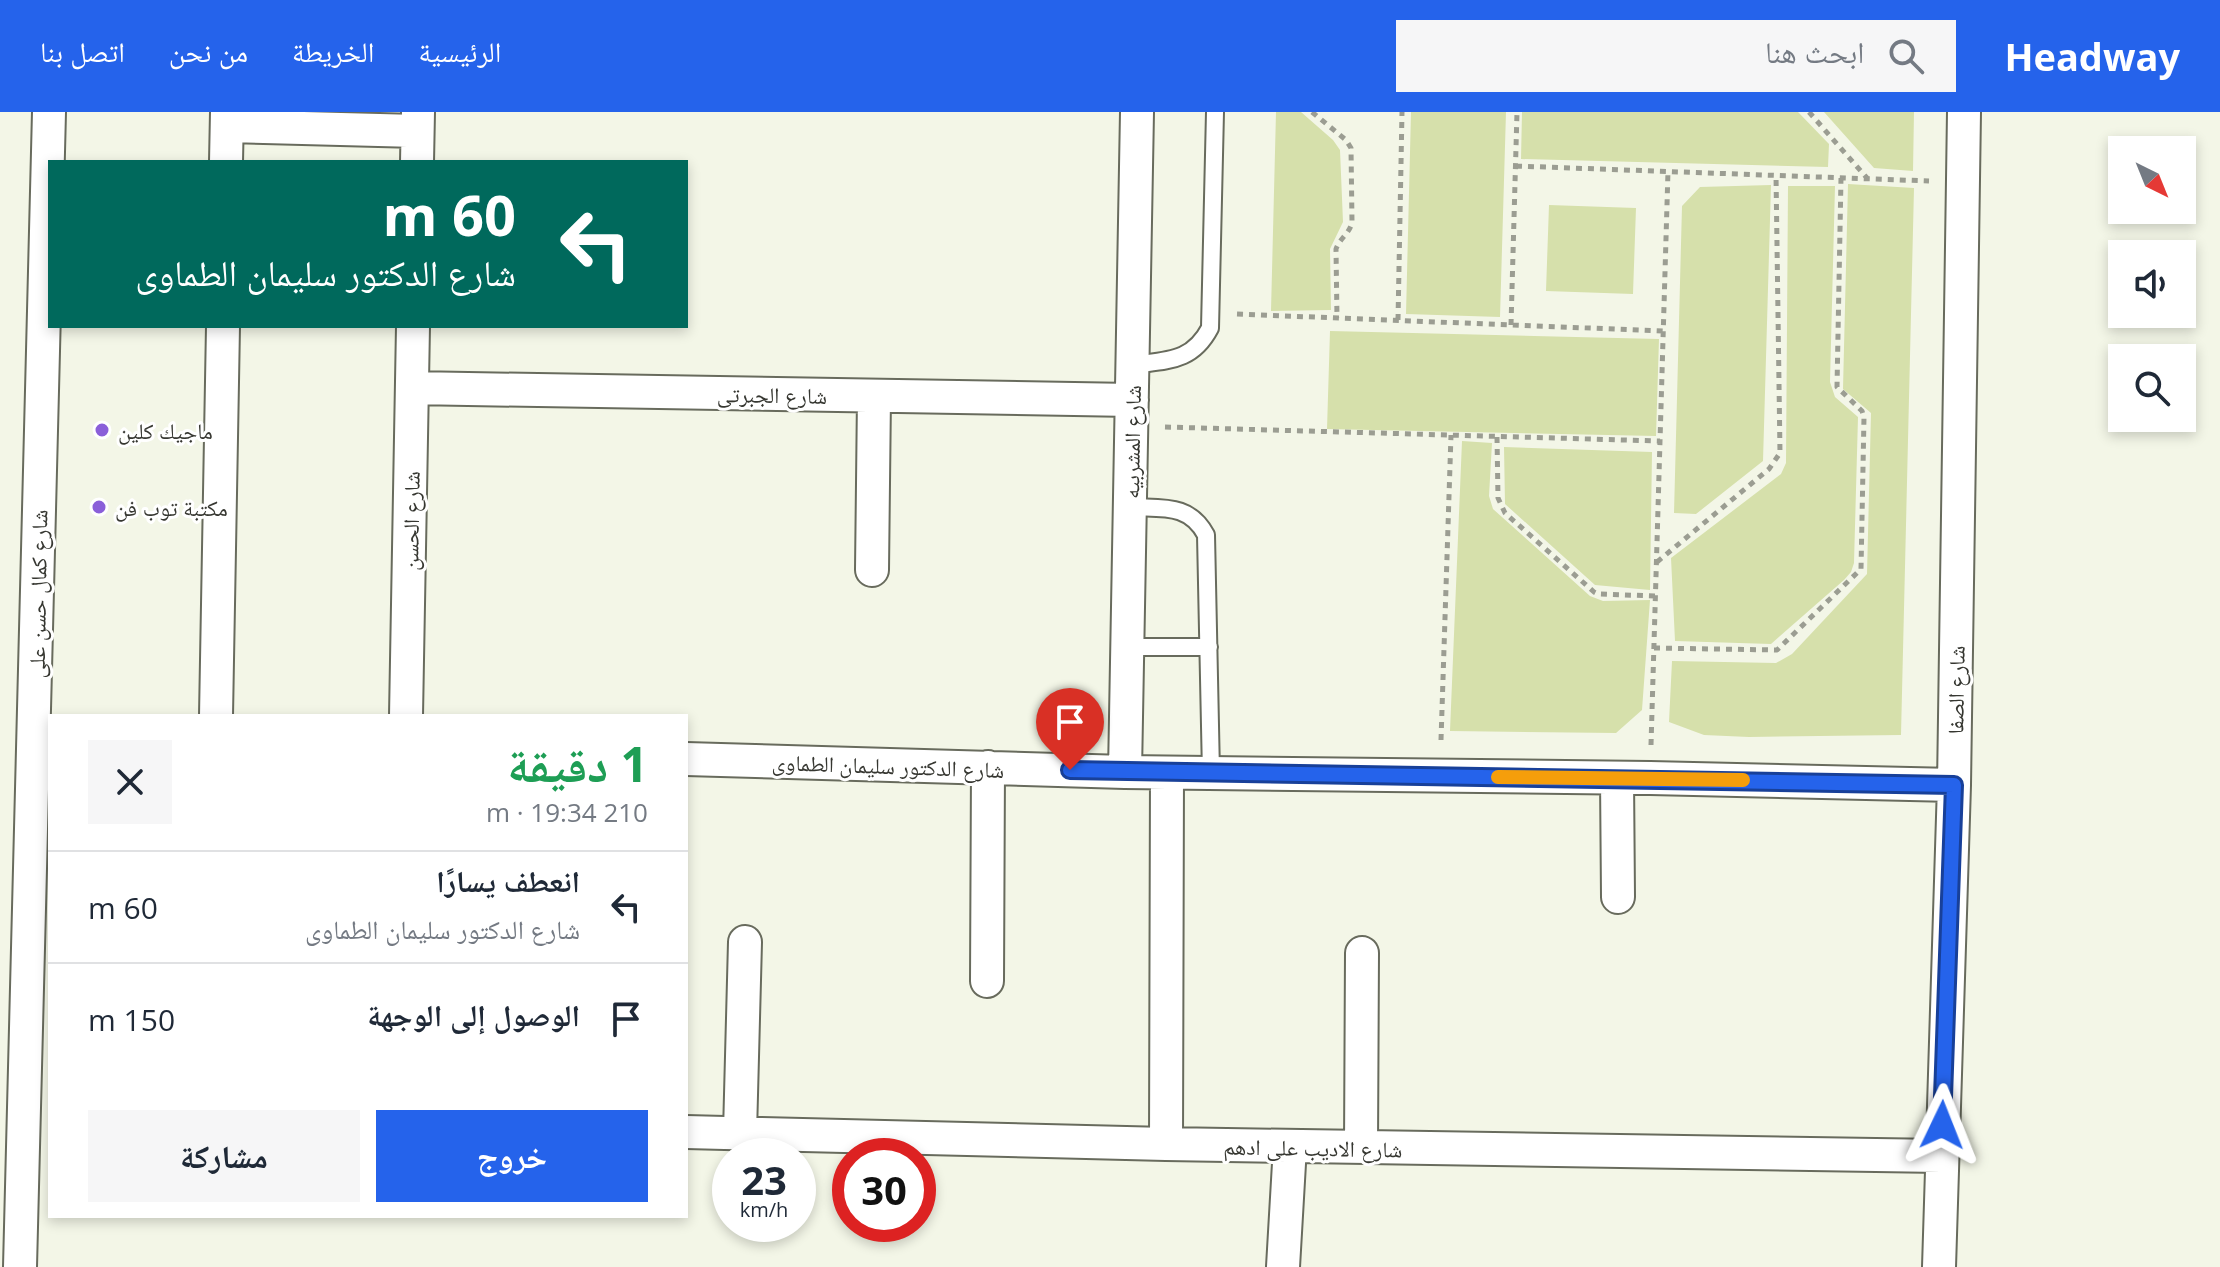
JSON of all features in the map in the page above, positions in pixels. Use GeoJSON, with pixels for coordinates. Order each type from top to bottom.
{"type":"FeatureCollection","features":[{"type":"Feature","properties":{"kind":"street","name":"شارع كمال حسن على"},"geometry":{"type":"LineString","coordinates":[[48,160],[49,112]]}},
{"type":"Feature","properties":{"kind":"street","name":"شارع المشربيه"},"geometry":{"type":"LineString","coordinates":[[1125,772],[1137,112]]}},
{"type":"Feature","properties":{"kind":"street","name":"شارع الصفا"},"geometry":{"type":"LineString","coordinates":[[1939,1267],[1954,785],[1964,112]]}},
{"type":"Feature","properties":{"kind":"street"},"geometry":{"type":"LineString","coordinates":[[226,160],[227,119],[417,135]]}},
{"type":"Feature","properties":{"kind":"street","name":"شارع كمال حسن على"},"geometry":{"type":"LineString","coordinates":[[20,1267],[36,1125],[48,190]]}},
{"type":"Feature","properties":{"kind":"street"},"geometry":{"type":"LineString","coordinates":[[216,714],[223,328]]}},
{"type":"Feature","properties":{"kind":"street","name":"شارع الحسن"},"geometry":{"type":"LineString","coordinates":[[406,714],[413,328]]}},
{"type":"Feature","properties":{"kind":"street","name":"شارع الجبرتى"},"geometry":{"type":"LineString","coordinates":[[412,388],[874,396],[1132,413]]}},
{"type":"Feature","properties":{"kind":"street"},"geometry":{"type":"LineString","coordinates":[[872,570],[874,396]]}},
{"type":"Feature","properties":{"kind":"street","name":"شارع الدكتور سليمان الطماوى"},"geometry":{"type":"LineString","coordinates":[[688,759],[1167,773],[1954,785]]}},
{"type":"Feature","properties":{"kind":"street"},"geometry":{"type":"LineString","coordinates":[[987,981],[988,767]]}},
{"type":"Feature","properties":{"kind":"street"},"geometry":{"type":"LineString","coordinates":[[1166,1144],[1167,773]]}},
{"type":"Feature","properties":{"kind":"street"},"geometry":{"type":"LineString","coordinates":[[1617,778],[1618,897]]}},
{"type":"Feature","properties":{"kind":"street"},"geometry":{"type":"LineString","coordinates":[[740,1133],[745,942]]}},
{"type":"Feature","properties":{"kind":"street"},"geometry":{"type":"LineString","coordinates":[[1361,1147],[1362,953]]}},
{"type":"Feature","properties":{"kind":"street","name":"شارع الاديب على ادهم"},"geometry":{"type":"LineString","coordinates":[[688,1132],[1166,1144],[1941,1156]]}},
{"type":"Feature","properties":{"kind":"street"},"geometry":{"type":"LineString","coordinates":[[1283,1267],[1290,1146]]}},
{"type":"Feature","properties":{"kind":"lane"},"geometry":{"type":"LineString","coordinates":[[1133,365],[1178,359],[1203,342],[1210,328],[1215,112]]}},
{"type":"Feature","properties":{"kind":"lane"},"geometry":{"type":"LineString","coordinates":[[1130,507],[1187,512],[1199,521],[1206,535],[1211,773]]}},
{"type":"Feature","properties":{"kind":"lane"},"geometry":{"type":"LineString","coordinates":[[1128,647],[1209,647]]}},
{"type":"Feature","properties":{"kind":"path"},"geometry":{"type":"LineString","coordinates":[[1312,112],[1346,140],[1351,148],[1352,222],[1350,231],[1339,241],[1336,249],[1337,318]]}},
{"type":"Feature","properties":{"kind":"path"},"geometry":{"type":"LineString","coordinates":[[1398,320],[1402,112]]}},
{"type":"Feature","properties":{"kind":"path"},"geometry":{"type":"LineString","coordinates":[[1511,325],[1517,112]]}},
{"type":"Feature","properties":{"kind":"path"},"geometry":{"type":"LineString","coordinates":[[1809,112],[1868,179]]}},
{"type":"Feature","properties":{"kind":"path"},"geometry":{"type":"LineString","coordinates":[[1516,166],[1962,182]]}},
{"type":"Feature","properties":{"kind":"path"},"geometry":{"type":"LineString","coordinates":[[1650,778],[1668,171]]}},
{"type":"Feature","properties":{"kind":"path"},"geometry":{"type":"LineString","coordinates":[[1656,563],[1769,469],[1780,453],[1776,175]]}},
{"type":"Feature","properties":{"kind":"path"},"geometry":{"type":"LineString","coordinates":[[1654,648],[1777,650],[1860,572],[1864,417],[1862,411],[1837,387],[1841,178]]}},
{"type":"Feature","properties":{"kind":"path"},"geometry":{"type":"LineString","coordinates":[[1212,313],[1663,331]]}},
{"type":"Feature","properties":{"kind":"path"},"geometry":{"type":"LineString","coordinates":[[1132,413],[1451,435],[1660,441]]}},
{"type":"Feature","properties":{"kind":"path"},"geometry":{"type":"LineString","coordinates":[[1440,777],[1451,435]]}},
{"type":"Feature","properties":{"kind":"path"},"geometry":{"type":"LineString","coordinates":[[1497,437],[1498,498],[1505,513],[1598,594],[1656,596]]}},
{"type":"Feature","properties":{"kind":"green space"},"geometry":{"type":"Polygon","coordinates":[[[1276,112],[1301,112],[1340,150],[1343,222],[1330,249],[1331,310],[1271,311],[1276,112]]]}},
{"type":"Feature","properties":{"kind":"green space"},"geometry":{"type":"Polygon","coordinates":[[[1411,112],[1506,112],[1500,317],[1406,314],[1411,112]]]}},
{"type":"Feature","properties":{"kind":"green space"},"geometry":{"type":"Polygon","coordinates":[[[1522,112],[1798,112],[1829,144],[1828,167],[1521,159],[1522,112]]]}},
{"type":"Feature","properties":{"kind":"green space"},"geometry":{"type":"Polygon","coordinates":[[[1824,112],[1914,112],[1913,171],[1874,168],[1824,112]]]}},
{"type":"Feature","properties":{"kind":"green space"},"geometry":{"type":"Polygon","coordinates":[[[1848,184],[1914,188],[1901,735],[1704,735],[1669,722],[1672,661],[1776,663],[1792,654],[1867,574],[1871,413],[1843,389],[1848,184]]]}},
{"type":"Feature","properties":{"kind":"green space"},"geometry":{"type":"Polygon","coordinates":[[[1771,185],[1763,461],[1696,514],[1674,513],[1682,206],[1700,187],[1771,185]]]}},
{"type":"Feature","properties":{"kind":"green space"},"geometry":{"type":"Polygon","coordinates":[[[1788,186],[1835,186],[1830,382],[1835,397],[1858,417],[1854,563],[1844,580],[1771,644],[1675,641],[1671,558],[1781,474],[1786,463],[1788,186]]]}},
{"type":"Feature","properties":{"kind":"green space"},"geometry":{"type":"Polygon","coordinates":[[[1549,205],[1636,208],[1633,294],[1546,291],[1549,205]]]}},
{"type":"Feature","properties":{"kind":"green space"},"geometry":{"type":"Polygon","coordinates":[[[1330,331],[1659,339],[1656,436],[1327,429],[1330,331]]]}},
{"type":"Feature","properties":{"kind":"green space"},"geometry":{"type":"Polygon","coordinates":[[[1462,441],[1492,443],[1489,496],[1493,509],[1590,596],[1603,601],[1650,600],[1642,710],[1616,733],[1450,731],[1462,441]]]}},
{"type":"Feature","properties":{"kind":"green space"},"geometry":{"type":"Polygon","coordinates":[[[1504,447],[1652,452],[1650,590],[1595,585],[1505,504],[1504,447]]]}},
{"type":"Feature","properties":{"kind":"slow traffic"},"geometry":{"type":"LineString","coordinates":[[1498,777],[1743,780]]}},
{"type":"Feature","properties":{"kind":"place","name":"ماجيك كلين"},"geometry":{"type":"Point","coordinates":[102,430]}},
{"type":"Feature","properties":{"kind":"place","name":"مكتبة توب فن"},"geometry":{"type":"Point","coordinates":[99,507]}},
{"type":"Feature","properties":{"kind":"route"},"geometry":{"type":"LineString","coordinates":[[1070,770],[1954,785],[1942,1125]]}}]}
